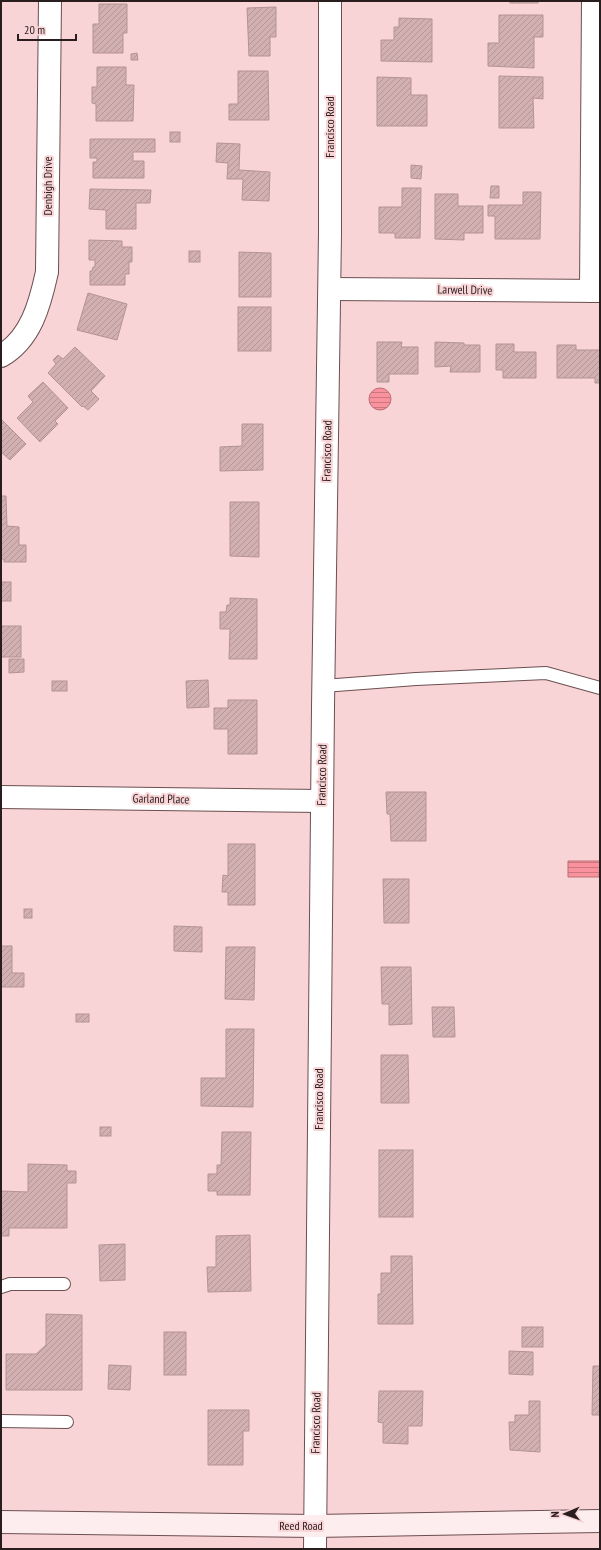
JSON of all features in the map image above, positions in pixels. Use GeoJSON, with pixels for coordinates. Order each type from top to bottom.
{"type":"FeatureCollection","features":[{"type":"Feature","properties":{"kind":"main road","name":"Reed Road"},"geometry":{"type":"LineString","coordinates":[[1,1522],[315,1526],[600,1521]]}},
{"type":"Feature","properties":{"kind":"street","name":"Denbigh Drive"},"geometry":{"type":"LineString","coordinates":[[1,356],[26,333],[40,305],[47,272],[50,1]]}},
{"type":"Feature","properties":{"kind":"street","name":"Francisco Road"},"geometry":{"type":"LineString","coordinates":[[315,1549],[323,686],[330,289],[330,1]]}},
{"type":"Feature","properties":{"kind":"street"},"geometry":{"type":"LineString","coordinates":[[595,4],[595,291]]}},
{"type":"Feature","properties":{"kind":"street","name":"Larwell Drive"},"geometry":{"type":"LineString","coordinates":[[330,289],[595,291]]}},
{"type":"Feature","properties":{"kind":"street","name":"Garland Place"},"geometry":{"type":"LineString","coordinates":[[1,797],[322,801]]}},
{"type":"Feature","properties":{"kind":"lane"},"geometry":{"type":"LineString","coordinates":[[323,686],[416,679],[546,673],[600,688]]}},
{"type":"Feature","properties":{"kind":"lane"},"geometry":{"type":"LineString","coordinates":[[1,1287],[10,1284],[64,1284]]}},
{"type":"Feature","properties":{"kind":"lane"},"geometry":{"type":"LineString","coordinates":[[1,1421],[67,1422]]}},
{"type":"Feature","properties":{"kind":"shaded area"},"geometry":{"type":"Polygon","coordinates":[[[380,388],[388,391],[391,399],[388,407],[380,410],[372,407],[369,399],[372,391],[380,388]]]}},
{"type":"Feature","properties":{"kind":"shaded area"},"geometry":{"type":"Polygon","coordinates":[[[568,861],[600,861],[599,877],[568,877],[568,861]]]}},
{"type":"Feature","properties":{"kind":"building"},"geometry":{"type":"Polygon","coordinates":[[[510,1],[538,1],[538,3],[510,3],[510,1]]]}},
{"type":"Feature","properties":{"kind":"building"},"geometry":{"type":"Polygon","coordinates":[[[99,4],[127,4],[127,33],[123,33],[123,53],[93,53],[93,24],[99,24],[99,4]]]}},
{"type":"Feature","properties":{"kind":"building"},"geometry":{"type":"Polygon","coordinates":[[[276,7],[276,37],[270,37],[270,56],[249,56],[247,8],[276,7]]]}},
{"type":"Feature","properties":{"kind":"building"},"geometry":{"type":"Polygon","coordinates":[[[499,15],[543,15],[543,37],[534,37],[534,68],[488,66],[488,43],[499,43],[499,15]]]}},
{"type":"Feature","properties":{"kind":"building"},"geometry":{"type":"Polygon","coordinates":[[[399,18],[432,19],[432,62],[381,61],[381,40],[394,40],[394,27],[399,27],[399,18]]]}},
{"type":"Feature","properties":{"kind":"building"},"geometry":{"type":"Polygon","coordinates":[[[137,53],[138,60],[131,60],[131,54],[137,53]]]}},
{"type":"Feature","properties":{"kind":"building"},"geometry":{"type":"Polygon","coordinates":[[[97,67],[126,67],[126,85],[134,85],[133,121],[96,121],[96,104],[92,103],[92,87],[97,87],[97,67]]]}},
{"type":"Feature","properties":{"kind":"building"},"geometry":{"type":"Polygon","coordinates":[[[238,71],[268,71],[269,120],[229,120],[229,104],[238,104],[238,71]]]}},
{"type":"Feature","properties":{"kind":"building"},"geometry":{"type":"Polygon","coordinates":[[[499,76],[543,77],[543,99],[533,98],[534,128],[499,128],[499,76]]]}},
{"type":"Feature","properties":{"kind":"building"},"geometry":{"type":"Polygon","coordinates":[[[377,77],[411,78],[411,95],[427,95],[427,126],[377,126],[377,77]]]}},
{"type":"Feature","properties":{"kind":"building"},"geometry":{"type":"Polygon","coordinates":[[[170,132],[180,132],[180,142],[170,142],[170,132]]]}},
{"type":"Feature","properties":{"kind":"building"},"geometry":{"type":"Polygon","coordinates":[[[90,139],[155,139],[155,152],[133,152],[133,161],[144,161],[144,178],[93,178],[93,162],[97,162],[97,158],[90,158],[90,139]]]}},
{"type":"Feature","properties":{"kind":"building"},"geometry":{"type":"Polygon","coordinates":[[[217,143],[240,144],[239,170],[270,172],[269,201],[242,200],[243,179],[227,179],[228,163],[216,162],[217,143]]]}},
{"type":"Feature","properties":{"kind":"building"},"geometry":{"type":"Polygon","coordinates":[[[411,165],[422,166],[421,179],[411,178],[411,165]]]}},
{"type":"Feature","properties":{"kind":"building"},"geometry":{"type":"Polygon","coordinates":[[[491,186],[499,186],[499,198],[490,198],[491,186]]]}},
{"type":"Feature","properties":{"kind":"building"},"geometry":{"type":"Polygon","coordinates":[[[402,188],[421,188],[420,238],[395,238],[395,233],[379,233],[379,207],[402,207],[402,188]]]}},
{"type":"Feature","properties":{"kind":"building"},"geometry":{"type":"Polygon","coordinates":[[[90,189],[151,190],[150,203],[136,203],[136,229],[106,229],[106,210],[89,209],[90,189]]]}},
{"type":"Feature","properties":{"kind":"building"},"geometry":{"type":"Polygon","coordinates":[[[523,192],[541,192],[540,239],[495,239],[495,216],[488,216],[488,205],[523,205],[523,192]]]}},
{"type":"Feature","properties":{"kind":"building"},"geometry":{"type":"Polygon","coordinates":[[[435,194],[458,194],[458,206],[483,206],[483,233],[464,233],[464,240],[435,239],[435,194]]]}},
{"type":"Feature","properties":{"kind":"building"},"geometry":{"type":"Polygon","coordinates":[[[89,240],[122,241],[122,247],[132,247],[132,262],[129,262],[129,274],[125,274],[125,285],[90,285],[90,271],[92,271],[93,267],[95,267],[95,260],[89,260],[89,240]]]}},
{"type":"Feature","properties":{"kind":"building"},"geometry":{"type":"Polygon","coordinates":[[[189,251],[200,251],[200,262],[189,262],[189,251]]]}},
{"type":"Feature","properties":{"kind":"building"},"geometry":{"type":"Polygon","coordinates":[[[239,252],[271,253],[271,297],[239,297],[239,252]]]}},
{"type":"Feature","properties":{"kind":"building"},"geometry":{"type":"Polygon","coordinates":[[[88,293],[127,304],[117,340],[77,330],[88,293]]]}},
{"type":"Feature","properties":{"kind":"building"},"geometry":{"type":"Polygon","coordinates":[[[238,307],[271,307],[271,351],[238,351],[238,307]]]}},
{"type":"Feature","properties":{"kind":"building"},"geometry":{"type":"Polygon","coordinates":[[[377,342],[402,342],[401,347],[418,347],[418,374],[389,374],[389,382],[377,382],[377,342]]]}},
{"type":"Feature","properties":{"kind":"building"},"geometry":{"type":"Polygon","coordinates":[[[435,342],[480,345],[480,372],[450,372],[451,366],[435,367],[435,342]]]}},
{"type":"Feature","properties":{"kind":"building"},"geometry":{"type":"Polygon","coordinates":[[[496,344],[514,344],[514,352],[536,352],[536,378],[503,378],[503,370],[496,370],[496,344]]]}},
{"type":"Feature","properties":{"kind":"building"},"geometry":{"type":"Polygon","coordinates":[[[557,345],[576,345],[576,350],[600,350],[600,383],[595,383],[595,378],[557,378],[557,345]]]}},
{"type":"Feature","properties":{"kind":"building"},"geometry":{"type":"Polygon","coordinates":[[[75,347],[105,376],[91,391],[99,399],[88,410],[83,406],[82,407],[48,373],[56,364],[53,360],[58,355],[63,359],[75,347]]]}},
{"type":"Feature","properties":{"kind":"building"},"geometry":{"type":"Polygon","coordinates":[[[43,382],[68,408],[55,421],[58,424],[40,442],[17,418],[33,402],[28,396],[43,382]]]}},
{"type":"Feature","properties":{"kind":"building"},"geometry":{"type":"Polygon","coordinates":[[[1,419],[26,444],[10,460],[1,452],[1,419]]]}},
{"type":"Feature","properties":{"kind":"building"},"geometry":{"type":"Polygon","coordinates":[[[242,424],[263,424],[263,470],[220,471],[220,447],[242,446],[242,424]]]}},
{"type":"Feature","properties":{"kind":"building"},"geometry":{"type":"Polygon","coordinates":[[[1,496],[6,496],[7,526],[19,527],[19,545],[26,545],[26,562],[4,562],[4,559],[1,559],[1,496]]]}},
{"type":"Feature","properties":{"kind":"building"},"geometry":{"type":"Polygon","coordinates":[[[230,502],[259,502],[259,557],[230,556],[230,502]]]}},
{"type":"Feature","properties":{"kind":"building"},"geometry":{"type":"Polygon","coordinates":[[[1,582],[11,582],[11,601],[1,601],[1,582]]]}},
{"type":"Feature","properties":{"kind":"building"},"geometry":{"type":"Polygon","coordinates":[[[230,598],[257,599],[257,659],[229,659],[230,629],[220,629],[220,612],[226,612],[227,605],[230,605],[230,598]]]}},
{"type":"Feature","properties":{"kind":"building"},"geometry":{"type":"Polygon","coordinates":[[[1,626],[21,626],[21,657],[1,657],[1,626]]]}},
{"type":"Feature","properties":{"kind":"building"},"geometry":{"type":"Polygon","coordinates":[[[9,659],[24,659],[24,672],[9,673],[9,659]]]}},
{"type":"Feature","properties":{"kind":"building"},"geometry":{"type":"Polygon","coordinates":[[[208,680],[209,707],[187,708],[186,681],[208,680]]]}},
{"type":"Feature","properties":{"kind":"building"},"geometry":{"type":"Polygon","coordinates":[[[52,681],[67,681],[67,691],[52,691],[52,681]]]}},
{"type":"Feature","properties":{"kind":"building"},"geometry":{"type":"Polygon","coordinates":[[[228,700],[257,700],[257,754],[228,754],[228,729],[214,729],[214,708],[228,708],[228,700]]]}},
{"type":"Feature","properties":{"kind":"building"},"geometry":{"type":"Polygon","coordinates":[[[386,792],[426,792],[426,841],[391,841],[390,814],[387,814],[386,792]]]}},
{"type":"Feature","properties":{"kind":"building"},"geometry":{"type":"Polygon","coordinates":[[[228,844],[255,844],[255,905],[228,905],[228,892],[222,892],[223,875],[228,876],[228,844]]]}},
{"type":"Feature","properties":{"kind":"building"},"geometry":{"type":"Polygon","coordinates":[[[383,879],[409,879],[409,923],[384,923],[383,879]]]}},
{"type":"Feature","properties":{"kind":"building"},"geometry":{"type":"Polygon","coordinates":[[[24,909],[32,909],[32,918],[24,918],[24,909]]]}},
{"type":"Feature","properties":{"kind":"building"},"geometry":{"type":"Polygon","coordinates":[[[174,926],[202,927],[202,952],[174,951],[174,926]]]}},
{"type":"Feature","properties":{"kind":"building"},"geometry":{"type":"Polygon","coordinates":[[[1,946],[12,946],[12,973],[24,973],[24,987],[1,987],[1,946]]]}},
{"type":"Feature","properties":{"kind":"building"},"geometry":{"type":"Polygon","coordinates":[[[226,947],[255,947],[254,1000],[225,999],[226,947]]]}},
{"type":"Feature","properties":{"kind":"building"},"geometry":{"type":"Polygon","coordinates":[[[381,967],[411,967],[412,1024],[389,1025],[389,1004],[382,1004],[381,967]]]}},
{"type":"Feature","properties":{"kind":"building"},"geometry":{"type":"Polygon","coordinates":[[[432,1007],[454,1007],[455,1037],[433,1037],[432,1007]]]}},
{"type":"Feature","properties":{"kind":"building"},"geometry":{"type":"Polygon","coordinates":[[[76,1014],[89,1014],[89,1022],[76,1022],[76,1014]]]}},
{"type":"Feature","properties":{"kind":"building"},"geometry":{"type":"Polygon","coordinates":[[[226,1029],[254,1029],[253,1107],[201,1106],[201,1078],[226,1078],[226,1029]]]}},
{"type":"Feature","properties":{"kind":"building"},"geometry":{"type":"Polygon","coordinates":[[[381,1055],[408,1055],[409,1103],[381,1103],[381,1055]]]}},
{"type":"Feature","properties":{"kind":"building"},"geometry":{"type":"Polygon","coordinates":[[[100,1127],[111,1127],[111,1136],[100,1136],[100,1127]]]}},
{"type":"Feature","properties":{"kind":"building"},"geometry":{"type":"Polygon","coordinates":[[[222,1132],[251,1132],[250,1195],[217,1195],[217,1191],[208,1191],[208,1174],[217,1174],[217,1165],[221,1165],[222,1132]]]}},
{"type":"Feature","properties":{"kind":"building"},"geometry":{"type":"Polygon","coordinates":[[[379,1150],[413,1150],[413,1217],[379,1217],[379,1150]]]}},
{"type":"Feature","properties":{"kind":"building"},"geometry":{"type":"Polygon","coordinates":[[[28,1164],[67,1165],[67,1171],[76,1171],[76,1183],[67,1183],[67,1228],[9,1228],[9,1236],[1,1236],[1,1191],[28,1192],[28,1164]]]}},
{"type":"Feature","properties":{"kind":"building"},"geometry":{"type":"Polygon","coordinates":[[[250,1235],[251,1291],[208,1292],[207,1267],[216,1267],[216,1236],[250,1235]]]}},
{"type":"Feature","properties":{"kind":"building"},"geometry":{"type":"Polygon","coordinates":[[[125,1244],[125,1280],[100,1281],[99,1245],[125,1244]]]}},
{"type":"Feature","properties":{"kind":"building"},"geometry":{"type":"Polygon","coordinates":[[[391,1256],[412,1256],[413,1324],[378,1324],[378,1294],[381,1294],[381,1273],[391,1273],[391,1256]]]}},
{"type":"Feature","properties":{"kind":"building"},"geometry":{"type":"Polygon","coordinates":[[[46,1314],[82,1315],[82,1390],[6,1390],[6,1354],[36,1354],[46,1345],[46,1314]]]}},
{"type":"Feature","properties":{"kind":"building"},"geometry":{"type":"Polygon","coordinates":[[[522,1327],[543,1327],[543,1347],[522,1347],[522,1327]]]}},
{"type":"Feature","properties":{"kind":"building"},"geometry":{"type":"Polygon","coordinates":[[[164,1332],[186,1332],[186,1375],[164,1375],[164,1332]]]}},
{"type":"Feature","properties":{"kind":"building"},"geometry":{"type":"Polygon","coordinates":[[[509,1351],[533,1352],[533,1375],[509,1374],[509,1351]]]}},
{"type":"Feature","properties":{"kind":"building"},"geometry":{"type":"Polygon","coordinates":[[[109,1365],[131,1366],[130,1390],[108,1389],[109,1365]]]}},
{"type":"Feature","properties":{"kind":"building"},"geometry":{"type":"Polygon","coordinates":[[[593,1366],[600,1366],[600,1415],[592,1415],[593,1366]]]}},
{"type":"Feature","properties":{"kind":"building"},"geometry":{"type":"Polygon","coordinates":[[[379,1391],[423,1391],[422,1426],[408,1426],[408,1444],[383,1443],[383,1423],[378,1422],[379,1391]]]}},
{"type":"Feature","properties":{"kind":"building"},"geometry":{"type":"Polygon","coordinates":[[[529,1401],[540,1401],[540,1452],[510,1450],[509,1422],[515,1422],[515,1415],[529,1415],[529,1401]]]}},
{"type":"Feature","properties":{"kind":"building"},"geometry":{"type":"Polygon","coordinates":[[[208,1410],[249,1410],[249,1431],[243,1431],[243,1465],[208,1465],[208,1410]]]}}]}
